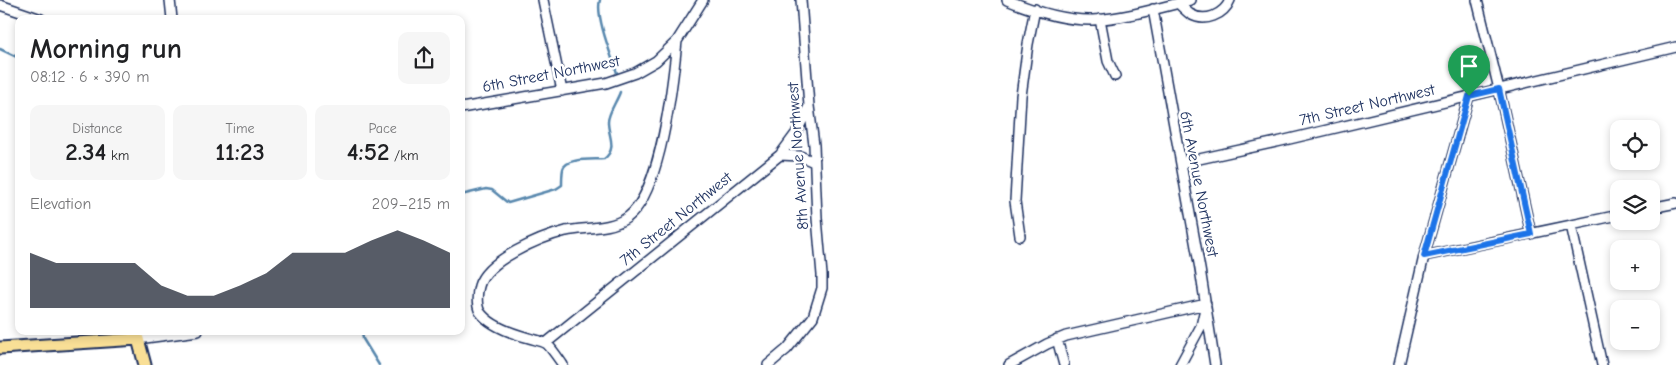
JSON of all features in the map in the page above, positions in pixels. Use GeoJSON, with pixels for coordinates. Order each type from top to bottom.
{"type":"FeatureCollection","features":[{"type":"Feature","properties":{"kind":"main road"},"geometry":{"type":"LineString","coordinates":[[0,348],[138,339],[145,365]]}},
{"type":"Feature","properties":{"kind":"street"},"geometry":{"type":"LineString","coordinates":[[170,0],[172,15]]}},
{"type":"Feature","properties":{"kind":"street"},"geometry":{"type":"LineString","coordinates":[[542,0],[562,91]]}},
{"type":"Feature","properties":{"kind":"street","name":"6th Street Northwest"},"geometry":{"type":"LineString","coordinates":[[465,107],[606,83],[635,73],[656,61],[677,41],[703,0]]}},
{"type":"Feature","properties":{"kind":"street","name":"8th Avenue Northwest"},"geometry":{"type":"LineString","coordinates":[[768,365],[798,337],[813,316],[820,296],[822,275],[801,0]]}},
{"type":"Feature","properties":{"kind":"street"},"geometry":{"type":"LineString","coordinates":[[1007,0],[1065,18],[1079,20],[1113,18],[1192,0]]}},
{"type":"Feature","properties":{"kind":"street"},"geometry":{"type":"LineString","coordinates":[[1178,3],[1190,14],[1207,18],[1220,14],[1230,0]]}},
{"type":"Feature","properties":{"kind":"street"},"geometry":{"type":"LineString","coordinates":[[1477,0],[1531,234]]}},
{"type":"Feature","properties":{"kind":"street"},"geometry":{"type":"LineString","coordinates":[[0,5],[29,15]]}},
{"type":"Feature","properties":{"kind":"street"},"geometry":{"type":"LineString","coordinates":[[1020,236],[1016,219],[1015,201],[1020,96],[1035,9]]}},
{"type":"Feature","properties":{"kind":"street","name":"6th Avenue Northwest"},"geometry":{"type":"LineString","coordinates":[[1153,9],[1206,304],[1215,365]]}},
{"type":"Feature","properties":{"kind":"street"},"geometry":{"type":"LineString","coordinates":[[1100,19],[1108,61],[1115,76]]}},
{"type":"Feature","properties":{"kind":"street"},"geometry":{"type":"LineString","coordinates":[[563,365],[546,343],[512,334],[491,321],[480,311],[477,302],[480,282],[492,267],[522,248],[572,230],[603,227],[621,221],[632,213],[648,189],[659,153],[673,82],[677,41]]}},
{"type":"Feature","properties":{"kind":"street","name":"7th Street Northwest"},"geometry":{"type":"LineString","coordinates":[[1181,163],[1676,47]]}},
{"type":"Feature","properties":{"kind":"street"},"geometry":{"type":"LineString","coordinates":[[1399,365],[1424,256],[1469,96]]}},
{"type":"Feature","properties":{"kind":"street","name":"7th Street Northwest"},"geometry":{"type":"LineString","coordinates":[[546,343],[780,155],[797,132],[809,106]]}},
{"type":"Feature","properties":{"kind":"street"},"geometry":{"type":"LineString","coordinates":[[780,155],[800,156],[814,162]]}},
{"type":"Feature","properties":{"kind":"street"},"geometry":{"type":"LineString","coordinates":[[1660,206],[1676,203]]}},
{"type":"Feature","properties":{"kind":"street"},"geometry":{"type":"LineString","coordinates":[[1424,256],[1610,217]]}},
{"type":"Feature","properties":{"kind":"street"},"geometry":{"type":"LineString","coordinates":[[1571,225],[1602,365]]}},
{"type":"Feature","properties":{"kind":"street"},"geometry":{"type":"LineString","coordinates":[[1009,365],[1057,339],[1206,304],[1201,326],[1180,365]]}},
{"type":"Feature","properties":{"kind":"street"},"geometry":{"type":"LineString","coordinates":[[138,339],[168,335]]}},
{"type":"Feature","properties":{"kind":"street"},"geometry":{"type":"LineString","coordinates":[[1057,339],[1064,365]]}},
{"type":"Feature","properties":{"kind":"waterway"},"geometry":{"type":"LineString","coordinates":[[600,0],[599,7],[602,26],[617,73]]}},
{"type":"Feature","properties":{"kind":"waterway"},"geometry":{"type":"LineString","coordinates":[[0,49],[15,56]]}},
{"type":"Feature","properties":{"kind":"waterway"},"geometry":{"type":"LineString","coordinates":[[465,194],[486,189],[492,190],[508,203],[556,189],[562,185],[563,169],[569,163],[581,160],[604,159],[611,151],[608,118],[620,92]]}},
{"type":"Feature","properties":{"kind":"waterway"},"geometry":{"type":"LineString","coordinates":[[362,335],[379,365]]}},
{"type":"Feature","properties":{"kind":"route"},"geometry":{"type":"LineString","coordinates":[[1499,89],[1531,234],[1424,256],[1469,96],[1499,89]]}}]}
